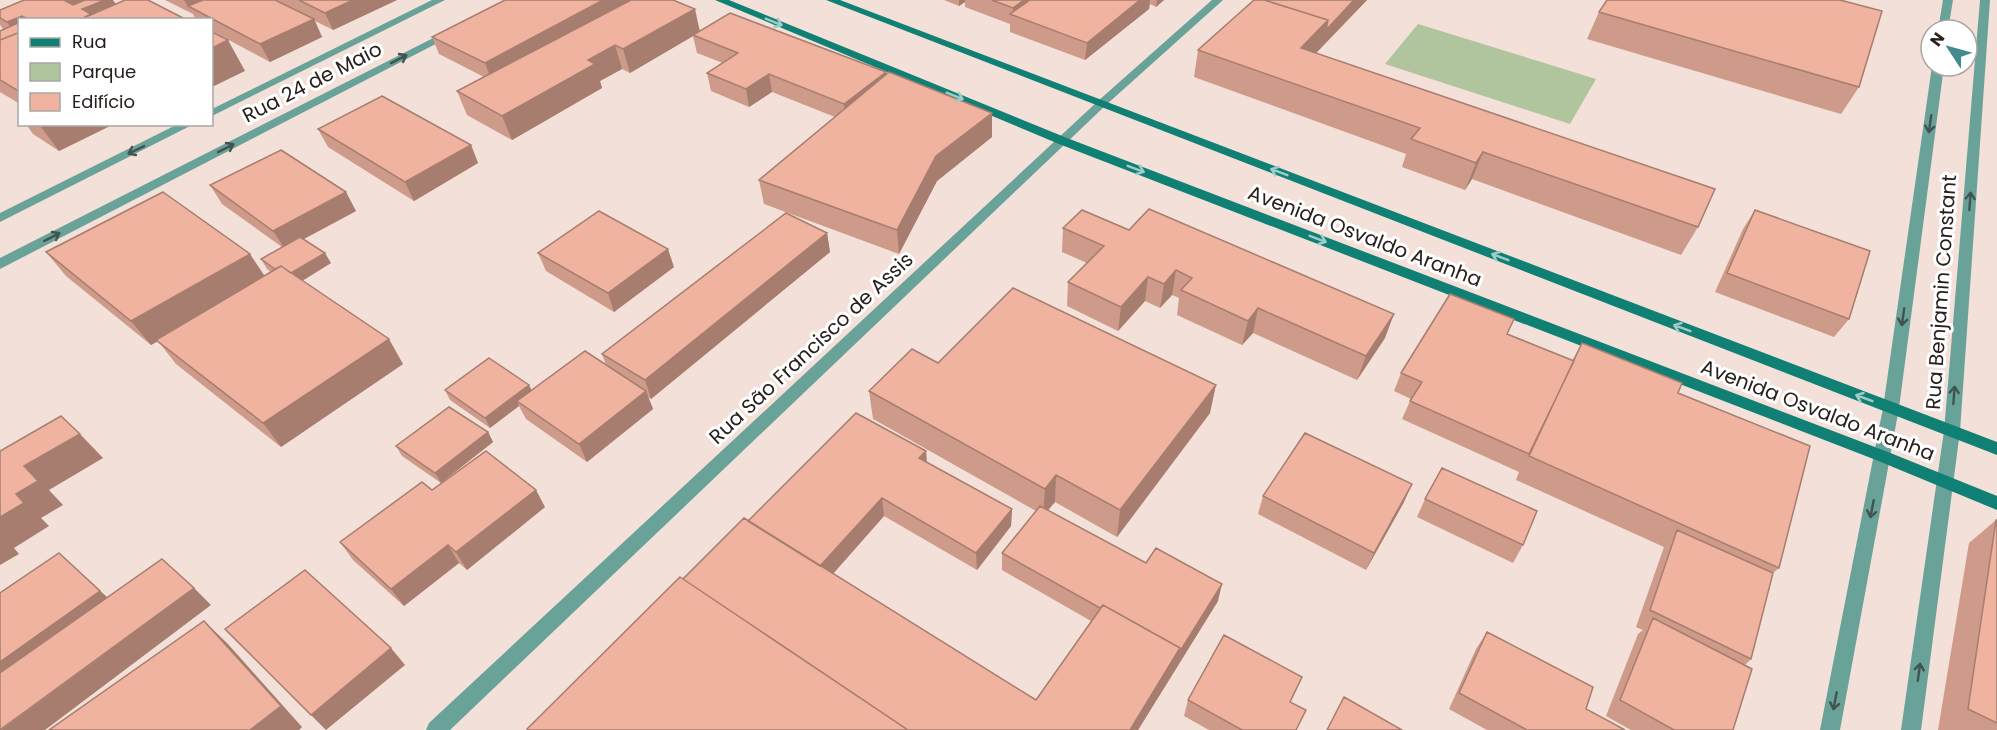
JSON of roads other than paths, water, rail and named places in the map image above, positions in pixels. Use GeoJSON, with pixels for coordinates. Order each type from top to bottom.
{"type":"FeatureCollection","features":[{"type":"Feature","properties":{"kind":"main road","name":"Avenida Osvaldo Aranha"},"geometry":{"type":"LineString","coordinates":[[720,0],[1063,141],[1944,480],[1997,503]]}},
{"type":"Feature","properties":{"kind":"main road","name":"Avenida Osvaldo Aranha"},"geometry":{"type":"LineString","coordinates":[[831,0],[1997,450]]}},
{"type":"Feature","properties":{"kind":"street","name":"Rua 24 de Maio"},"geometry":{"type":"LineString","coordinates":[[213,113],[440,0]]}},
{"type":"Feature","properties":{"kind":"street","name":"Rua São Francisco de Assis"},"geometry":{"type":"LineString","coordinates":[[436,730],[1102,104],[1218,0]]}},
{"type":"Feature","properties":{"kind":"street"},"geometry":{"type":"LineString","coordinates":[[1945,18],[1948,0]]}},
{"type":"Feature","properties":{"kind":"street","name":"Rua Benjamin Constant"},"geometry":{"type":"LineString","coordinates":[[1911,730],[1952,431],[1985,0]]}},
{"type":"Feature","properties":{"kind":"street","name":"Rua 24 de Maio"},"geometry":{"type":"LineString","coordinates":[[0,264],[461,27]]}},
{"type":"Feature","properties":{"kind":"street","name":"Rua Benjamin Constant"},"geometry":{"type":"LineString","coordinates":[[1830,730],[1891,408],[1936,78]]}},
{"type":"Feature","properties":{"kind":"street"},"geometry":{"type":"LineString","coordinates":[[0,218],[184,126]]}}]}
